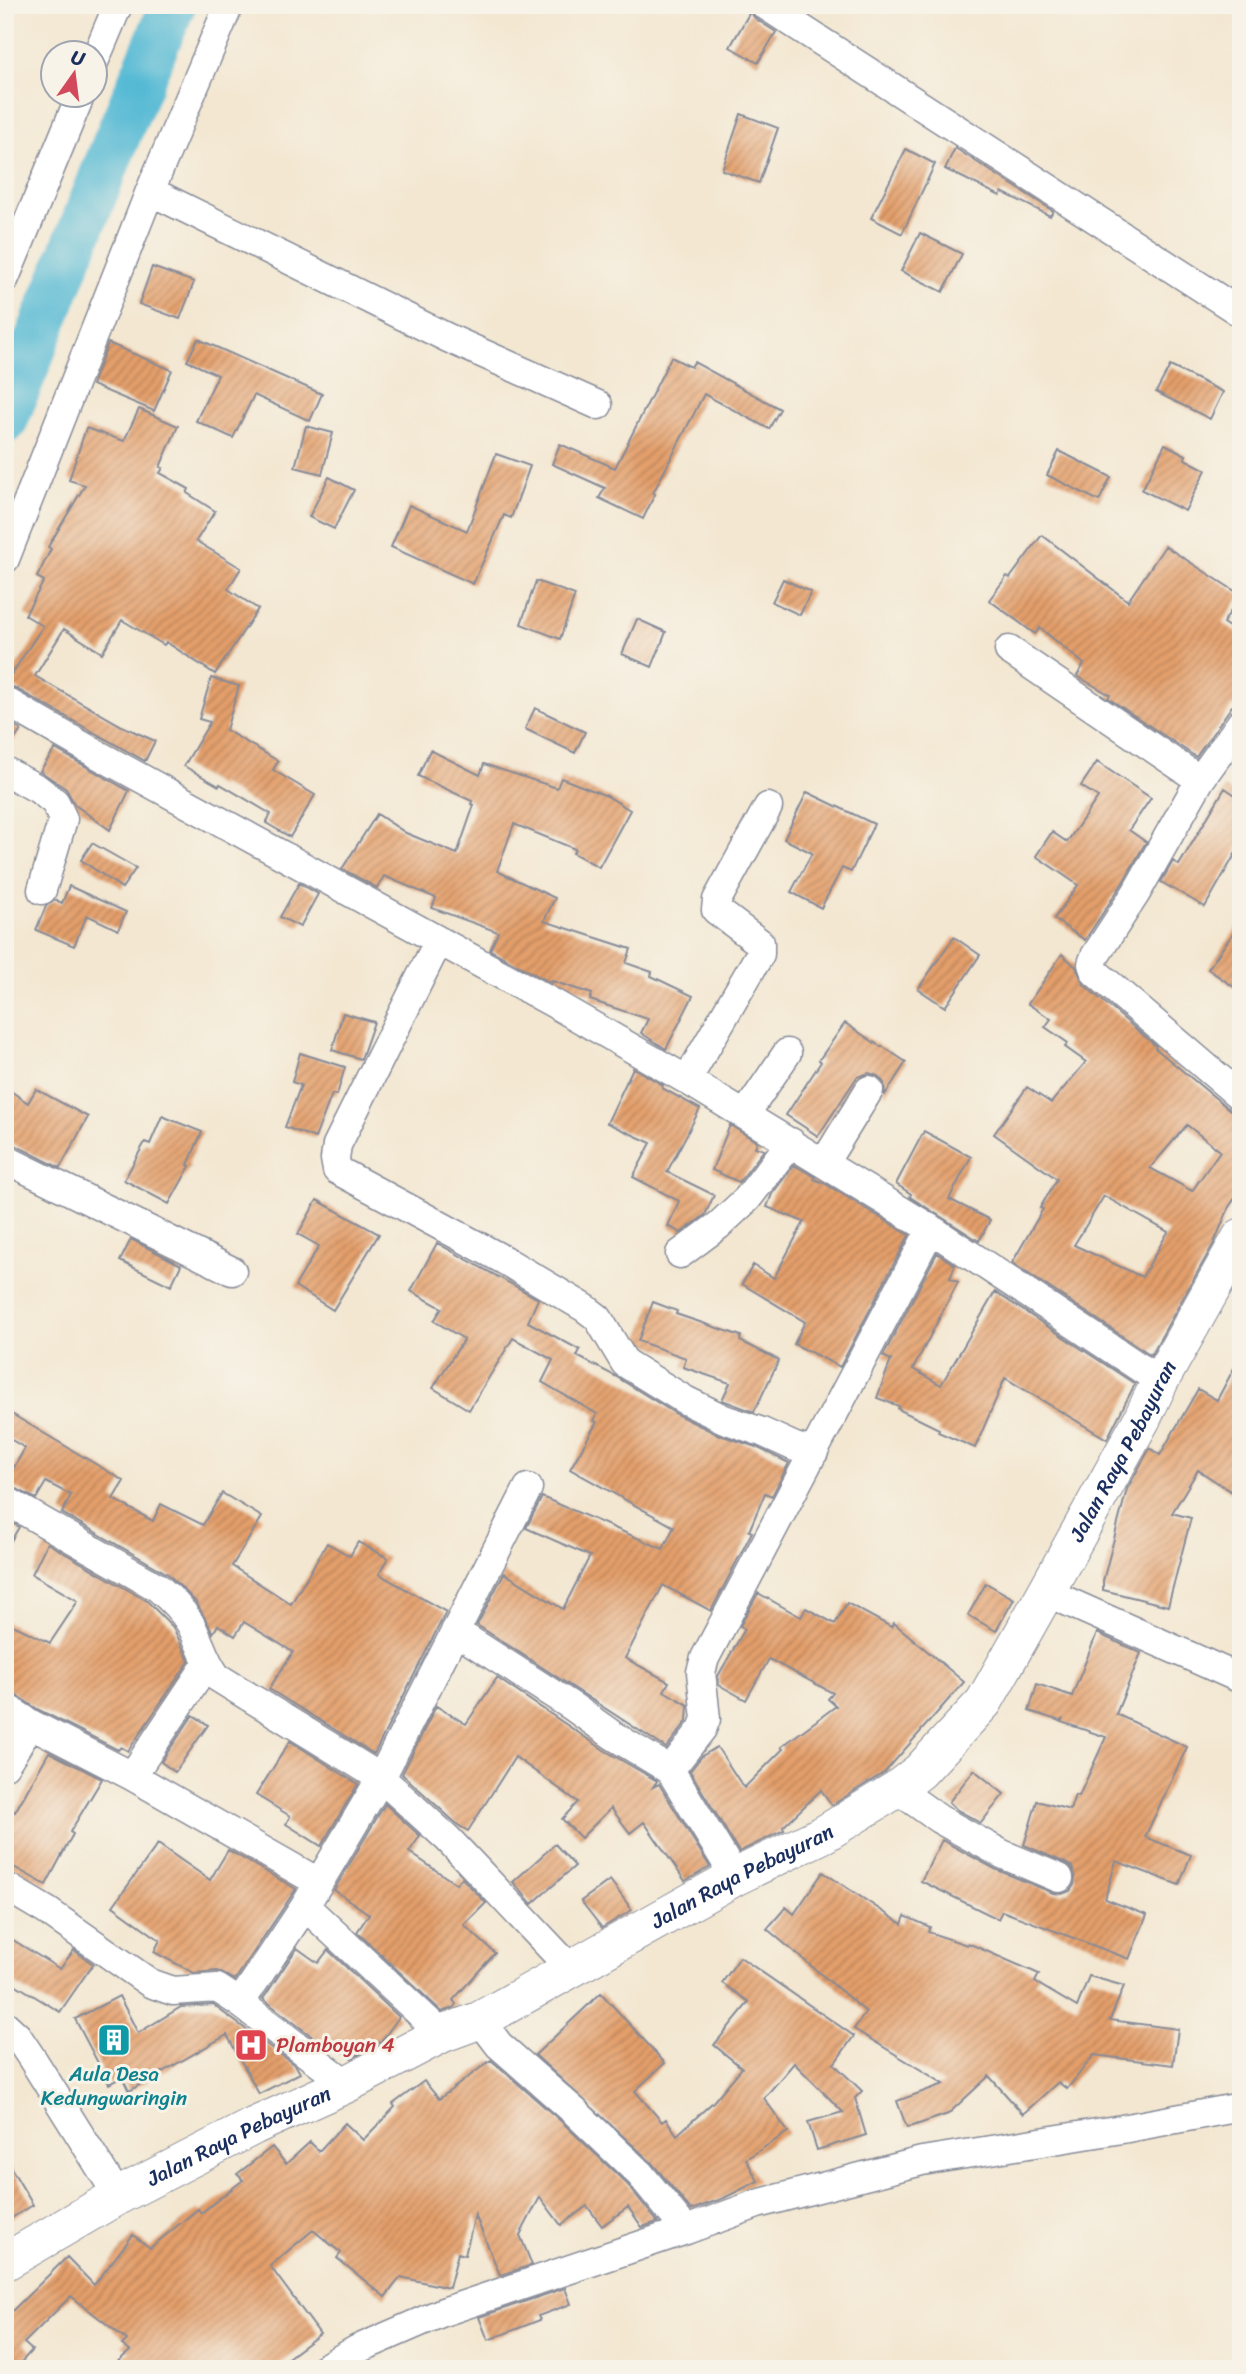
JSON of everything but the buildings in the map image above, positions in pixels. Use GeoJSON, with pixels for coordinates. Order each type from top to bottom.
{"type":"FeatureCollection","features":[{"type":"Feature","properties":{"kind":"main road","name":"Jalan Raya Pebayuran"},"geometry":{"type":"LineString","coordinates":[[5,2262],[118,2196],[254,2126],[347,2084],[442,2034],[480,2020],[735,1877],[824,1834],[897,1789],[920,1771],[984,1702],[1241,1237]]}},
{"type":"Feature","properties":{"kind":"street"},"geometry":{"type":"LineString","coordinates":[[104,38],[118,5]]}},
{"type":"Feature","properties":{"kind":"street"},"geometry":{"type":"LineString","coordinates":[[5,559],[150,191],[229,5]]}},
{"type":"Feature","properties":{"kind":"street"},"geometry":{"type":"LineString","coordinates":[[765,5],[1241,313]]}},
{"type":"Feature","properties":{"kind":"street"},"geometry":{"type":"LineString","coordinates":[[5,278],[75,108]]}},
{"type":"Feature","properties":{"kind":"street"},"geometry":{"type":"LineString","coordinates":[[150,191],[448,338],[598,404]]}},
{"type":"Feature","properties":{"kind":"street"},"geometry":{"type":"LineString","coordinates":[[1009,650],[1200,780]]}},
{"type":"Feature","properties":{"kind":"street"},"geometry":{"type":"LineString","coordinates":[[5,701],[553,1003],[687,1080],[931,1229],[1160,1381]]}},
{"type":"Feature","properties":{"kind":"street"},"geometry":{"type":"LineString","coordinates":[[1241,723],[1200,780],[1092,964],[1096,972],[1241,1097]]}},
{"type":"Feature","properties":{"kind":"street"},"geometry":{"type":"LineString","coordinates":[[5,771],[55,802],[63,819],[41,890]]}},
{"type":"Feature","properties":{"kind":"street"},"geometry":{"type":"LineString","coordinates":[[687,1080],[760,954],[760,943],[716,911],[716,900],[768,807]]}},
{"type":"Feature","properties":{"kind":"street"},"geometry":{"type":"LineString","coordinates":[[439,942],[337,1145],[337,1170],[504,1260],[585,1308],[598,1318],[625,1363],[675,1394],[724,1419],[814,1452]]}},
{"type":"Feature","properties":{"kind":"street"},"geometry":{"type":"LineString","coordinates":[[745,1115],[788,1053]]}},
{"type":"Feature","properties":{"kind":"street"},"geometry":{"type":"LineString","coordinates":[[824,1163],[869,1090]]}},
{"type":"Feature","properties":{"kind":"street"},"geometry":{"type":"LineString","coordinates":[[680,1254],[719,1225],[747,1199],[791,1142]]}},
{"type":"Feature","properties":{"kind":"street"},"geometry":{"type":"LineString","coordinates":[[5,1159],[232,1272]]}},
{"type":"Feature","properties":{"kind":"street"},"geometry":{"type":"LineString","coordinates":[[670,1770],[702,1729],[706,1718],[701,1672],[705,1658],[931,1229]]}},
{"type":"Feature","properties":{"kind":"street"},"geometry":{"type":"LineString","coordinates":[[240,2003],[304,1906],[381,1778],[528,1488]]}},
{"type":"Feature","properties":{"kind":"street"},"geometry":{"type":"LineString","coordinates":[[5,1500],[157,1587],[177,1604],[190,1623],[207,1664],[216,1678],[381,1778],[448,1839],[570,1968]]}},
{"type":"Feature","properties":{"kind":"street"},"geometry":{"type":"LineString","coordinates":[[1046,1592],[1241,1679]]}},
{"type":"Feature","properties":{"kind":"street"},"geometry":{"type":"LineString","coordinates":[[455,1631],[573,1707],[614,1737],[670,1770],[735,1877]]}},
{"type":"Feature","properties":{"kind":"street"},"geometry":{"type":"LineString","coordinates":[[132,1776],[207,1664]]}},
{"type":"Feature","properties":{"kind":"street"},"geometry":{"type":"LineString","coordinates":[[5,1707],[31,1724],[132,1776],[318,1882]]}},
{"type":"Feature","properties":{"kind":"street"},"geometry":{"type":"LineString","coordinates":[[5,1765],[31,1724]]}},
{"type":"Feature","properties":{"kind":"street"},"geometry":{"type":"LineString","coordinates":[[897,1789],[939,1819],[1002,1854],[1059,1878]]}},
{"type":"Feature","properties":{"kind":"street"},"geometry":{"type":"LineString","coordinates":[[5,1886],[47,1911],[150,1983],[173,1991],[217,1988],[347,2084]]}},
{"type":"Feature","properties":{"kind":"street"},"geometry":{"type":"LineString","coordinates":[[304,1906],[442,2034]]}},
{"type":"Feature","properties":{"kind":"street"},"geometry":{"type":"LineString","coordinates":[[480,2020],[499,2045],[640,2174],[686,2230]]}},
{"type":"Feature","properties":{"kind":"street"},"geometry":{"type":"LineString","coordinates":[[5,2025],[22,2044],[118,2196]]}},
{"type":"Feature","properties":{"kind":"street"},"geometry":{"type":"LineString","coordinates":[[323,2369],[369,2344],[443,2312],[757,2204],[922,2161],[1241,2107]]}},
{"type":"Feature","properties":{"kind":"waterway"},"geometry":{"type":"LineString","coordinates":[[5,421],[121,128],[173,5]]}},
{"type":"Feature","properties":{"kind":"place","name":"Aula Desa Kedungwaringin"},"geometry":{"type":"Point","coordinates":[114,2040]}},
{"type":"Feature","properties":{"kind":"place","name":"Plamboyan 4"},"geometry":{"type":"Point","coordinates":[251,2045]}}]}
